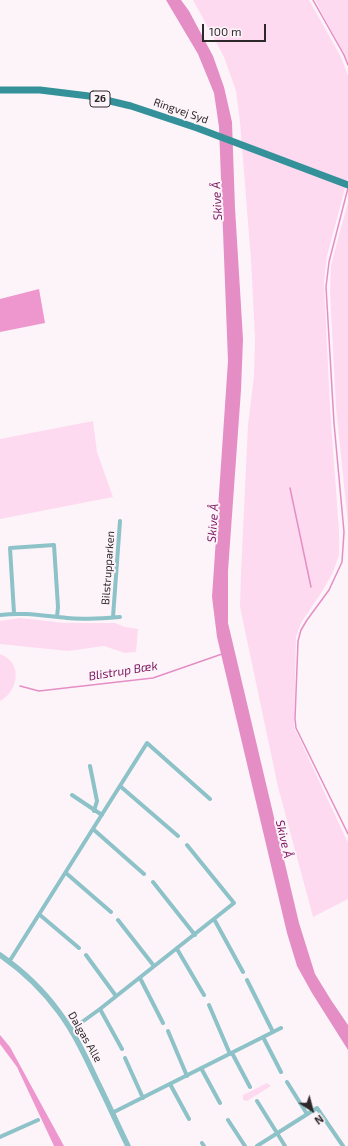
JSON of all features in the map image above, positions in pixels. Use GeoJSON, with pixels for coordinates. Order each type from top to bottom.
{"type":"FeatureCollection","features":[{"type":"Feature","properties":{"kind":"main road","name":"Ringvej Syd"},"geometry":{"type":"LineString","coordinates":[[0,90],[40,90],[89,96],[131,106],[196,128],[348,184]]}},
{"type":"Feature","properties":{"kind":"street","name":"Bilstrupparken"},"geometry":{"type":"LineString","coordinates":[[113,617],[120,521]]}},
{"type":"Feature","properties":{"kind":"street"},"geometry":{"type":"LineString","coordinates":[[14,613],[10,548],[54,545],[58,607],[57,617]]}},
{"type":"Feature","properties":{"kind":"street","name":"Bilstrupparken"},"geometry":{"type":"LineString","coordinates":[[0,616],[14,613],[29,613],[75,619],[120,617]]}},
{"type":"Feature","properties":{"kind":"street"},"geometry":{"type":"LineString","coordinates":[[9,962],[148,743],[210,799]]}},
{"type":"Feature","properties":{"kind":"street"},"geometry":{"type":"LineString","coordinates":[[90,766],[97,801],[94,811]]}},
{"type":"Feature","properties":{"kind":"street"},"geometry":{"type":"LineString","coordinates":[[120,786],[178,836]]}},
{"type":"Feature","properties":{"kind":"street"},"geometry":{"type":"LineString","coordinates":[[72,795],[102,815]]}},
{"type":"Feature","properties":{"kind":"street"},"geometry":{"type":"LineString","coordinates":[[93,830],[144,874]]}},
{"type":"Feature","properties":{"kind":"street"},"geometry":{"type":"LineString","coordinates":[[71,1030],[140,978],[234,903],[187,845]]}},
{"type":"Feature","properties":{"kind":"street"},"geometry":{"type":"LineString","coordinates":[[66,873],[111,912]]}},
{"type":"Feature","properties":{"kind":"street"},"geometry":{"type":"LineString","coordinates":[[153,882],[194,935]]}},
{"type":"Feature","properties":{"kind":"street"},"geometry":{"type":"LineString","coordinates":[[40,915],[79,948]]}},
{"type":"Feature","properties":{"kind":"street"},"geometry":{"type":"LineString","coordinates":[[214,919],[243,972]]}},
{"type":"Feature","properties":{"kind":"street"},"geometry":{"type":"LineString","coordinates":[[118,920],[154,966]]}},
{"type":"Feature","properties":{"kind":"street"},"geometry":{"type":"LineString","coordinates":[[177,949],[204,995]]}},
{"type":"Feature","properties":{"kind":"street","name":"Dalgas Alle"},"geometry":{"type":"LineString","coordinates":[[0,955],[23,973],[44,993],[60,1013],[81,1047],[128,1146]]}},
{"type":"Feature","properties":{"kind":"street"},"geometry":{"type":"LineString","coordinates":[[86,955],[116,996]]}},
{"type":"Feature","properties":{"kind":"street"},"geometry":{"type":"LineString","coordinates":[[140,978],[163,1022]]}},
{"type":"Feature","properties":{"kind":"street"},"geometry":{"type":"LineString","coordinates":[[247,980],[273,1032]]}},
{"type":"Feature","properties":{"kind":"street"},"geometry":{"type":"LineString","coordinates":[[208,1005],[231,1053],[250,1087]]}},
{"type":"Feature","properties":{"kind":"street"},"geometry":{"type":"LineString","coordinates":[[100,1009],[122,1050]]}},
{"type":"Feature","properties":{"kind":"street"},"geometry":{"type":"LineString","coordinates":[[112,1114],[281,1028]]}},
{"type":"Feature","properties":{"kind":"street"},"geometry":{"type":"LineString","coordinates":[[168,1030],[187,1076]]}},
{"type":"Feature","properties":{"kind":"street"},"geometry":{"type":"LineString","coordinates":[[263,1037],[281,1072]]}},
{"type":"Feature","properties":{"kind":"street"},"geometry":{"type":"LineString","coordinates":[[125,1058],[143,1098]]}},
{"type":"Feature","properties":{"kind":"street"},"geometry":{"type":"LineString","coordinates":[[201,1068],[220,1103]]}},
{"type":"Feature","properties":{"kind":"street"},"geometry":{"type":"LineString","coordinates":[[287,1082],[307,1114]]}},
{"type":"Feature","properties":{"kind":"street"},"geometry":{"type":"LineString","coordinates":[[170,1084],[189,1119]]}},
{"type":"Feature","properties":{"kind":"street"},"geometry":{"type":"LineString","coordinates":[[256,1101],[285,1146]]}},
{"type":"Feature","properties":{"kind":"street"},"geometry":{"type":"LineString","coordinates":[[256,1146],[318,1108],[343,1146]]}},
{"type":"Feature","properties":{"kind":"street"},"geometry":{"type":"LineString","coordinates":[[0,1137],[38,1120]]}},
{"type":"Feature","properties":{"kind":"street"},"geometry":{"type":"LineString","coordinates":[[228,1120],[245,1146]]}},
{"type":"Feature","properties":{"kind":"shaded area"},"geometry":{"type":"Polygon","coordinates":[[[166,0],[181,0],[189,11],[213,56],[224,87],[232,122],[235,208],[243,339],[241,390],[228,571],[228,623],[299,923],[315,974],[348,1025],[348,1050],[297,966],[287,933],[217,637],[212,597],[228,361],[219,127],[214,93],[198,54],[166,0]]]}},
{"type":"Feature","properties":{"kind":"shaded area"},"geometry":{"type":"Polygon","coordinates":[[[193,0],[309,0],[341,57],[348,76],[348,177],[327,256],[324,282],[330,408],[339,531],[339,555],[333,572],[301,623],[296,637],[294,727],[348,843],[348,899],[313,917],[278,787],[240,607],[248,425],[254,376],[255,339],[251,260],[240,122],[236,91],[224,57],[193,0]]]}},
{"type":"Feature","properties":{"kind":"shaded area"},"geometry":{"type":"Polygon","coordinates":[[[315,0],[348,0],[348,62],[315,0]]]}},
{"type":"Feature","properties":{"kind":"shaded area"},"geometry":{"type":"Polygon","coordinates":[[[348,202],[348,525],[336,407],[330,292],[331,265],[348,202]]]}},
{"type":"Feature","properties":{"kind":"shaded area"},"geometry":{"type":"Polygon","coordinates":[[[39,289],[45,323],[0,332],[0,299],[39,289]]]}},
{"type":"Feature","properties":{"kind":"shaded area"},"geometry":{"type":"Polygon","coordinates":[[[93,421],[97,452],[113,497],[0,519],[0,439],[93,421]]]}},
{"type":"Feature","properties":{"kind":"shaded area"},"geometry":{"type":"Polygon","coordinates":[[[20,618],[65,623],[115,623],[125,627],[138,629],[136,652],[125,653],[104,646],[68,651],[0,644],[0,621],[20,618]]]}},
{"type":"Feature","properties":{"kind":"shaded area"},"geometry":{"type":"Polygon","coordinates":[[[0,654],[12,663],[16,677],[11,691],[0,701],[0,654]]]}},
{"type":"Feature","properties":{"kind":"shaded area"},"geometry":{"type":"Polygon","coordinates":[[[0,1035],[10,1047],[64,1146],[54,1146],[17,1067],[0,1044],[0,1035]]]}},
{"type":"Feature","properties":{"kind":"shaded area"},"geometry":{"type":"Polygon","coordinates":[[[267,1083],[271,1086],[247,1101],[243,1100],[243,1095],[267,1083]]]}},
{"type":"Feature","properties":{"kind":"waterway"},"geometry":{"type":"LineString","coordinates":[[313,0],[344,55],[348,65]]}},
{"type":"Feature","properties":{"kind":"waterway"},"geometry":{"type":"LineString","coordinates":[[348,188],[329,262],[326,287],[334,423],[344,532],[342,562],[329,590],[301,630],[298,641],[295,719],[296,728],[348,834]]}},
{"type":"Feature","properties":{"kind":"waterway"},"geometry":{"type":"LineString","coordinates":[[290,488],[311,587]]}},
{"type":"Feature","properties":{"kind":"waterway","name":"Blistrup Bæk"},"geometry":{"type":"LineString","coordinates":[[20,686],[39,691],[153,678],[222,654]]}},
{"type":"Feature","properties":{"kind":"water label","name":"Skive Å"},"geometry":{"type":"Point","coordinates":[217,201]}},
{"type":"Feature","properties":{"kind":"water label","name":"Skive Å"},"geometry":{"type":"Point","coordinates":[213,523]}},
{"type":"Feature","properties":{"kind":"water label","name":"Skive Å"},"geometry":{"type":"Point","coordinates":[284,839]}}]}
